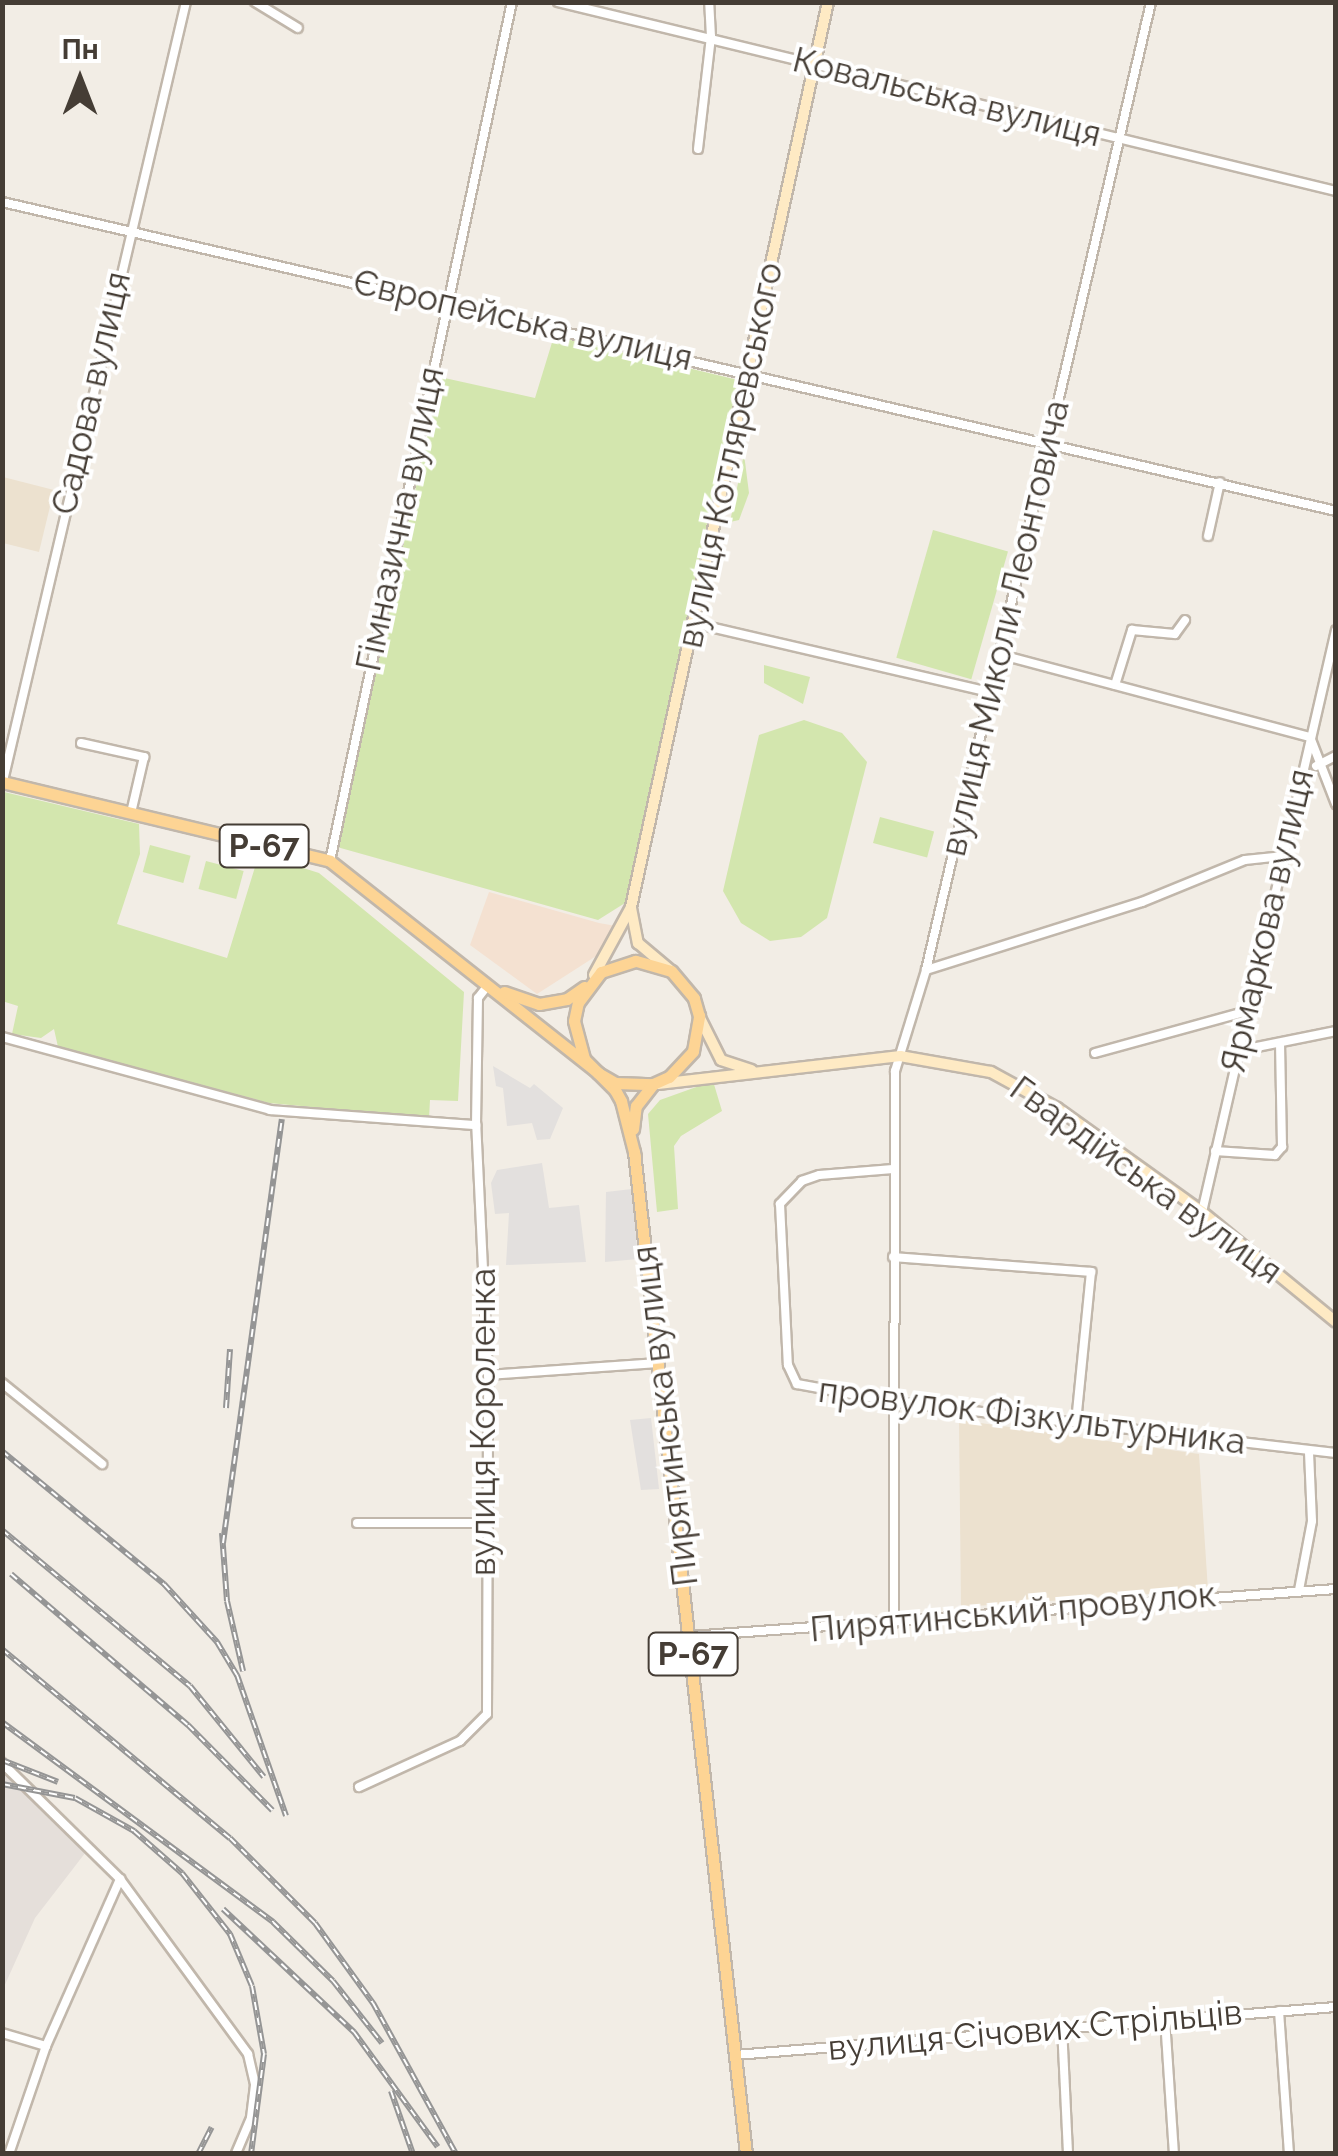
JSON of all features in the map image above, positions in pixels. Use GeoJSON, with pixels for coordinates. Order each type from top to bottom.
{"type":"FeatureCollection","features":[{"type":"Feature","properties":{"kind":"main road","name":"вулиця Котляревського"},"geometry":{"type":"LineString","coordinates":[[588,984],[631,907],[828,2]]}},
{"type":"Feature","properties":{"kind":"main road","name":"Р-67"},"geometry":{"type":"LineString","coordinates":[[3,783],[330,861],[598,1073],[634,1086],[653,1084]]}},
{"type":"Feature","properties":{"kind":"main road"},"geometry":{"type":"LineString","coordinates":[[631,907],[638,943],[684,983],[721,1060],[766,1074]]}},
{"type":"Feature","properties":{"kind":"main road","name":"Р-67"},"geometry":{"type":"LineString","coordinates":[[488,985],[538,1004],[567,999],[601,972],[636,961],[670,971]]}},
{"type":"Feature","properties":{"kind":"main road","name":"Р-67"},"geometry":{"type":"LineString","coordinates":[[588,984],[574,1021],[576,1041],[621,1101],[634,1156]]}},
{"type":"Feature","properties":{"kind":"main road","name":"Р-67"},"geometry":{"type":"LineString","coordinates":[[634,1156],[636,1106],[653,1084],[683,1066],[693,1051],[699,1016]]}},
{"type":"Feature","properties":{"kind":"main road","name":"Гвардійська вулиця"},"geometry":{"type":"LineString","coordinates":[[653,1084],[900,1056],[955,1060],[1024,1088],[1202,1212],[1336,1322]]}},
{"type":"Feature","properties":{"kind":"main road","name":"Пирятинська вулиця"},"geometry":{"type":"LineString","coordinates":[[634,1156],[691,1636],[746,2154]]}},
{"type":"Feature","properties":{"kind":"street","name":"Садова вулиця"},"geometry":{"type":"LineString","coordinates":[[3,783],[129,231],[186,2]]}},
{"type":"Feature","properties":{"kind":"street"},"geometry":{"type":"LineString","coordinates":[[255,2],[298,28]]}},
{"type":"Feature","properties":{"kind":"street","name":"Гімназична вулиця"},"geometry":{"type":"LineString","coordinates":[[330,861],[445,303],[512,2]]}},
{"type":"Feature","properties":{"kind":"street","name":"Ковальська вулиця"},"geometry":{"type":"LineString","coordinates":[[558,2],[1336,191]]}},
{"type":"Feature","properties":{"kind":"street"},"geometry":{"type":"LineString","coordinates":[[698,149],[712,37],[709,2]]}},
{"type":"Feature","properties":{"kind":"street","name":"вулиця Миколи Леонтовича"},"geometry":{"type":"LineString","coordinates":[[894,1622],[893,1169],[900,1056],[926,970],[1150,2]]}},
{"type":"Feature","properties":{"kind":"street","name":"Європейська вулиця"},"geometry":{"type":"LineString","coordinates":[[2,202],[1048,440],[1336,511]]}},
{"type":"Feature","properties":{"kind":"street"},"geometry":{"type":"LineString","coordinates":[[1208,536],[1220,482]]}},
{"type":"Feature","properties":{"kind":"street"},"geometry":{"type":"LineString","coordinates":[[1116,685],[1132,630],[1175,634],[1185,620]]}},
{"type":"Feature","properties":{"kind":"street"},"geometry":{"type":"LineString","coordinates":[[693,623],[988,692]]}},
{"type":"Feature","properties":{"kind":"street","name":"Ярмаркова вулиця"},"geometry":{"type":"LineString","coordinates":[[1202,1212],[1336,630]]}},
{"type":"Feature","properties":{"kind":"street"},"geometry":{"type":"LineString","coordinates":[[998,654],[1310,736],[1316,766],[1336,804]]}},
{"type":"Feature","properties":{"kind":"street"},"geometry":{"type":"LineString","coordinates":[[81,742],[144,757],[130,813]]}},
{"type":"Feature","properties":{"kind":"street"},"geometry":{"type":"LineString","coordinates":[[1316,766],[1336,756]]}},
{"type":"Feature","properties":{"kind":"street"},"geometry":{"type":"LineString","coordinates":[[926,970],[1159,896],[1245,860],[1282,856]]}},
{"type":"Feature","properties":{"kind":"street","name":"вулиця Короленка"},"geometry":{"type":"LineString","coordinates":[[359,1787],[460,1741],[487,1714],[488,1375],[476,1124],[478,998],[488,985]]}},
{"type":"Feature","properties":{"kind":"street"},"geometry":{"type":"LineString","coordinates":[[1095,1053],[1247,1011]]}},
{"type":"Feature","properties":{"kind":"street"},"geometry":{"type":"LineString","coordinates":[[1237,1051],[1280,1046],[1336,1031]]}},
{"type":"Feature","properties":{"kind":"street"},"geometry":{"type":"LineString","coordinates":[[2,1038],[270,1110],[476,1124]]}},
{"type":"Feature","properties":{"kind":"street"},"geometry":{"type":"LineString","coordinates":[[1215,1151],[1275,1155],[1282,1147],[1280,1046]]}},
{"type":"Feature","properties":{"kind":"street","name":"провулок Фізкультурника"},"geometry":{"type":"LineString","coordinates":[[893,1169],[802,1181],[786,1194],[780,1217],[791,1378],[806,1387],[895,1402],[1336,1453]]}},
{"type":"Feature","properties":{"kind":"street"},"geometry":{"type":"LineString","coordinates":[[893,1258],[1090,1272],[1076,1422]]}},
{"type":"Feature","properties":{"kind":"street"},"geometry":{"type":"LineString","coordinates":[[488,1375],[660,1363]]}},
{"type":"Feature","properties":{"kind":"street"},"geometry":{"type":"LineString","coordinates":[[2,1383],[102,1464]]}},
{"type":"Feature","properties":{"kind":"street"},"geometry":{"type":"LineString","coordinates":[[1299,1590],[1312,1521],[1309,1452]]}},
{"type":"Feature","properties":{"kind":"street"},"geometry":{"type":"LineString","coordinates":[[357,1523],[485,1523]]}},
{"type":"Feature","properties":{"kind":"street","name":"Пирятинський провулок"},"geometry":{"type":"LineString","coordinates":[[691,1636],[1336,1589]]}},
{"type":"Feature","properties":{"kind":"street"},"geometry":{"type":"LineString","coordinates":[[2,1763],[120,1879],[248,2054],[255,2085],[252,2118],[236,2154]]}},
{"type":"Feature","properties":{"kind":"street"},"geometry":{"type":"LineString","coordinates":[[9,2154],[46,2046],[120,1879]]}},
{"type":"Feature","properties":{"kind":"street","name":"вулиця Січових Стрільців"},"geometry":{"type":"LineString","coordinates":[[735,2055],[1336,2007]]}},
{"type":"Feature","properties":{"kind":"street"},"geometry":{"type":"LineString","coordinates":[[1279,2010],[1289,2154]]}},
{"type":"Feature","properties":{"kind":"street"},"geometry":{"type":"LineString","coordinates":[[1165,2019],[1174,2154]]}},
{"type":"Feature","properties":{"kind":"street"},"geometry":{"type":"LineString","coordinates":[[1062,2026],[1068,2154]]}},
{"type":"Feature","properties":{"kind":"street"},"geometry":{"type":"LineString","coordinates":[[2,2033],[46,2046]]}},
{"type":"Feature","properties":{"kind":"shaded area"},"geometry":{"type":"Polygon","coordinates":[[[3,477],[54,490],[39,552],[3,543],[3,477]]]}},
{"type":"Feature","properties":{"kind":"shaded area"},"geometry":{"type":"Polygon","coordinates":[[[489,892],[616,926],[604,951],[537,994],[470,945],[489,892]]]}},
{"type":"Feature","properties":{"kind":"shaded area"},"geometry":{"type":"Polygon","coordinates":[[[493,1066],[530,1088],[534,1084],[563,1108],[550,1139],[537,1140],[532,1123],[507,1126],[503,1088],[496,1086],[493,1066]]]}},
{"type":"Feature","properties":{"kind":"shaded area"},"geometry":{"type":"Polygon","coordinates":[[[542,1163],[549,1208],[579,1205],[586,1262],[506,1265],[509,1213],[495,1214],[491,1183],[497,1170],[542,1163]]]}},
{"type":"Feature","properties":{"kind":"shaded area"},"geometry":{"type":"Polygon","coordinates":[[[632,1189],[638,1259],[605,1262],[606,1192],[632,1189]]]}},
{"type":"Feature","properties":{"kind":"shaded area"},"geometry":{"type":"Polygon","coordinates":[[[651,1418],[659,1489],[641,1490],[630,1420],[651,1418]]]}},
{"type":"Feature","properties":{"kind":"shaded area"},"geometry":{"type":"Polygon","coordinates":[[[959,1420],[1199,1454],[1208,1590],[961,1607],[959,1420]]]}},
{"type":"Feature","properties":{"kind":"shaded area"},"geometry":{"type":"Polygon","coordinates":[[[3,1763],[89,1848],[35,1918],[3,1989],[3,1763]]]}},
{"type":"Feature","properties":{"kind":"green space"},"geometry":{"type":"Polygon","coordinates":[[[554,336],[738,380],[625,903],[598,920],[337,847],[440,377],[535,398],[554,336]]]}},
{"type":"Feature","properties":{"kind":"green space"},"geometry":{"type":"Polygon","coordinates":[[[744,454],[749,493],[739,520],[730,522],[744,454]]]}},
{"type":"Feature","properties":{"kind":"green space"},"geometry":{"type":"Polygon","coordinates":[[[933,530],[1008,551],[971,679],[896,658],[933,530]]]}},
{"type":"Feature","properties":{"kind":"green space"},"geometry":{"type":"Polygon","coordinates":[[[764,665],[810,677],[803,704],[764,683],[764,665]]]}},
{"type":"Feature","properties":{"kind":"green space"},"geometry":{"type":"Polygon","coordinates":[[[804,720],[842,733],[867,762],[827,918],[801,937],[770,941],[741,923],[723,891],[759,735],[804,720]]]}},
{"type":"Feature","properties":{"kind":"green space"},"geometry":{"type":"Polygon","coordinates":[[[4,792],[139,824],[140,854],[117,924],[227,958],[259,854],[319,873],[464,992],[458,1101],[430,1100],[429,1118],[269,1103],[58,1047],[54,1029],[41,1038],[12,1034],[18,1006],[2,1001],[4,792]]]}},
{"type":"Feature","properties":{"kind":"green space"},"geometry":{"type":"Polygon","coordinates":[[[880,817],[934,831],[927,858],[873,843],[880,817]]]}},
{"type":"Feature","properties":{"kind":"green space"},"geometry":{"type":"Polygon","coordinates":[[[150,845],[191,856],[183,883],[143,872],[150,845]]]}},
{"type":"Feature","properties":{"kind":"green space"},"geometry":{"type":"Polygon","coordinates":[[[206,861],[244,871],[236,899],[198,889],[206,861]]]}},
{"type":"Feature","properties":{"kind":"green space"},"geometry":{"type":"Polygon","coordinates":[[[713,1081],[722,1111],[681,1136],[674,1146],[678,1209],[657,1212],[648,1114],[660,1100],[713,1081]]]}},
{"type":"Feature","properties":{"kind":"railway"},"geometry":{"type":"LineString","coordinates":[[223,1543],[282,1119]]}},
{"type":"Feature","properties":{"kind":"railway"},"geometry":{"type":"LineString","coordinates":[[226,1408],[230,1349]]}},
{"type":"Feature","properties":{"kind":"railway"},"geometry":{"type":"LineString","coordinates":[[2,1451],[164,1584],[217,1642],[237,1675],[286,1816]]}},
{"type":"Feature","properties":{"kind":"railway"},"geometry":{"type":"LineString","coordinates":[[2,1530],[190,1686],[264,1777]]}},
{"type":"Feature","properties":{"kind":"railway"},"geometry":{"type":"LineString","coordinates":[[222,1533],[227,1601],[243,1671]]}},
{"type":"Feature","properties":{"kind":"railway"},"geometry":{"type":"LineString","coordinates":[[11,1574],[188,1725],[272,1810]]}},
{"type":"Feature","properties":{"kind":"railway"},"geometry":{"type":"LineString","coordinates":[[2,1649],[230,1838],[315,1923],[373,2003],[456,2154]]}},
{"type":"Feature","properties":{"kind":"railway"},"geometry":{"type":"LineString","coordinates":[[2,1722],[273,1922],[333,1981],[382,2043]]}},
{"type":"Feature","properties":{"kind":"railway"},"geometry":{"type":"LineString","coordinates":[[2,1760],[58,1782]]}},
{"type":"Feature","properties":{"kind":"railway"},"geometry":{"type":"LineString","coordinates":[[2,1784],[75,1798],[134,1831],[182,1873],[230,1934],[252,1986],[264,2054],[251,2154]]}},
{"type":"Feature","properties":{"kind":"railway"},"geometry":{"type":"LineString","coordinates":[[223,1909],[354,2032],[438,2147]]}},
{"type":"Feature","properties":{"kind":"railway"},"geometry":{"type":"LineString","coordinates":[[391,2091],[413,2154]]}},
{"type":"Feature","properties":{"kind":"railway"},"geometry":{"type":"LineString","coordinates":[[198,2154],[212,2127]]}}]}
